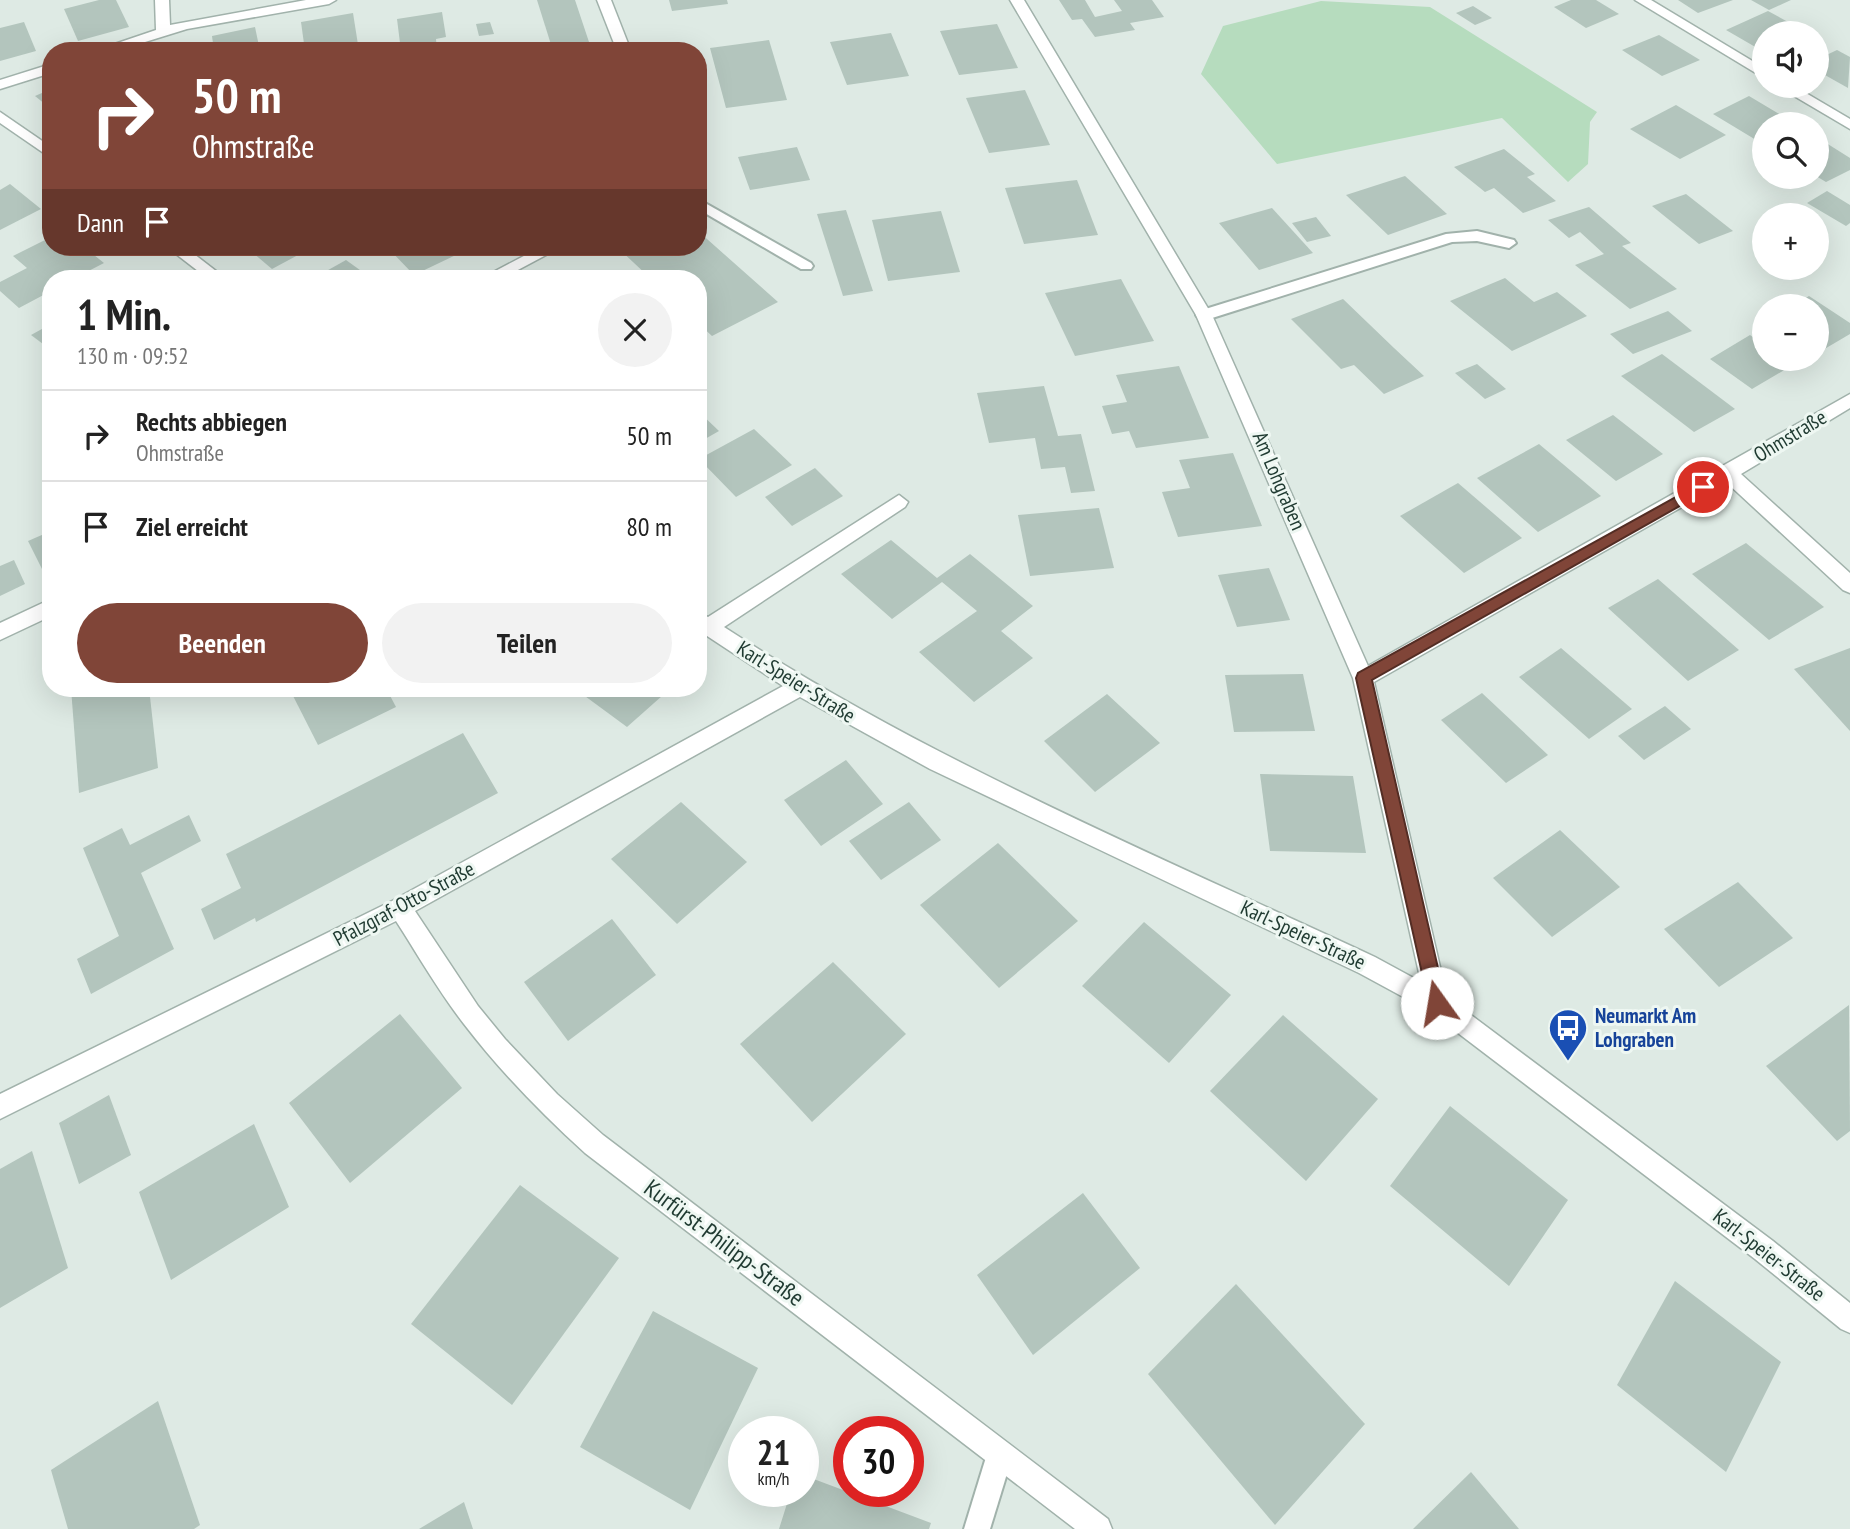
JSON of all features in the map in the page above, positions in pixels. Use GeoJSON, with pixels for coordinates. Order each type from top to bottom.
{"type":"FeatureCollection","features":[{"type":"Feature","properties":{"kind":"street"},"geometry":{"type":"LineString","coordinates":[[162,0],[163,30]]}},
{"type":"Feature","properties":{"kind":"street"},"geometry":{"type":"LineString","coordinates":[[128,42],[163,30],[329,0]]}},
{"type":"Feature","properties":{"kind":"street"},"geometry":{"type":"LineString","coordinates":[[604,0],[620,42]]}},
{"type":"Feature","properties":{"kind":"street","name":"Am Lohgraben"},"geometry":{"type":"LineString","coordinates":[[1017,0],[1204,315],[1363,678],[1437,1003]]}},
{"type":"Feature","properties":{"kind":"street"},"geometry":{"type":"LineString","coordinates":[[1642,0],[1752,67]]}},
{"type":"Feature","properties":{"kind":"street"},"geometry":{"type":"LineString","coordinates":[[0,85],[42,71]]}},
{"type":"Feature","properties":{"kind":"street"},"geometry":{"type":"LineString","coordinates":[[1804,98],[1850,125]]}},
{"type":"Feature","properties":{"kind":"street"},"geometry":{"type":"LineString","coordinates":[[0,116],[42,147]]}},
{"type":"Feature","properties":{"kind":"street"},"geometry":{"type":"LineString","coordinates":[[187,256],[206,270]]}},
{"type":"Feature","properties":{"kind":"street"},"geometry":{"type":"LineString","coordinates":[[506,270],[535,256]]}},
{"type":"Feature","properties":{"kind":"street","name":"Ohmstraße"},"geometry":{"type":"LineString","coordinates":[[1363,678],[1728,473],[1850,400]]}},
{"type":"Feature","properties":{"kind":"street"},"geometry":{"type":"LineString","coordinates":[[1728,473],[1850,585]]}},
{"type":"Feature","properties":{"kind":"street","name":"Karl-Speier-Straße"},"geometry":{"type":"LineString","coordinates":[[707,621],[899,502]]}},
{"type":"Feature","properties":{"kind":"street"},"geometry":{"type":"LineString","coordinates":[[0,632],[42,611]]}},
{"type":"Feature","properties":{"kind":"street","name":"Karl-Speier-Straße"},"geometry":{"type":"LineString","coordinates":[[707,626],[800,687],[937,762],[1367,965],[1437,1003],[1753,1242],[1850,1320]]}},
{"type":"Feature","properties":{"kind":"street","name":"Pfalzgraf-Otto-Straße"},"geometry":{"type":"LineString","coordinates":[[0,1107],[400,908],[800,687]]}},
{"type":"Feature","properties":{"kind":"street","name":"Kurfürst-Philipp-Straße"},"geometry":{"type":"LineString","coordinates":[[400,908],[470,1014],[548,1103],[594,1144],[1098,1529]]}},
{"type":"Feature","properties":{"kind":"lane"},"geometry":{"type":"LineString","coordinates":[[707,208],[806,266]]}},
{"type":"Feature","properties":{"kind":"lane"},"geometry":{"type":"LineString","coordinates":[[1204,315],[1451,237],[1477,236],[1509,243]]}},
{"type":"Feature","properties":{"kind":"lane"},"geometry":{"type":"LineString","coordinates":[[977,1529],[1000,1454]]}},
{"type":"Feature","properties":{"kind":"green space"},"geometry":{"type":"Polygon","coordinates":[[[1321,1],[1430,7],[1597,112],[1590,122],[1588,164],[1568,182],[1502,118],[1277,164],[1201,74],[1223,26],[1321,1]]]}},
{"type":"Feature","properties":{"kind":"building"},"geometry":{"type":"Polygon","coordinates":[[[99,0],[116,0],[129,27],[78,41],[64,9],[99,0]]]}},
{"type":"Feature","properties":{"kind":"building"},"geometry":{"type":"Polygon","coordinates":[[[537,0],[575,0],[589,42],[550,42],[537,0]]]}},
{"type":"Feature","properties":{"kind":"building"},"geometry":{"type":"Polygon","coordinates":[[[669,0],[727,0],[728,4],[672,11],[669,0]]]}},
{"type":"Feature","properties":{"kind":"building"},"geometry":{"type":"Polygon","coordinates":[[[1059,0],[1085,0],[1095,17],[1122,11],[1114,0],[1152,0],[1164,17],[1130,23],[1135,30],[1095,37],[1082,19],[1072,20],[1059,0]]]}},
{"type":"Feature","properties":{"kind":"building"},"geometry":{"type":"Polygon","coordinates":[[[1571,0],[1596,0],[1619,14],[1586,28],[1554,7],[1571,0]]]}},
{"type":"Feature","properties":{"kind":"building"},"geometry":{"type":"Polygon","coordinates":[[[1678,0],[1733,0],[1698,13],[1678,0]]]}},
{"type":"Feature","properties":{"kind":"building"},"geometry":{"type":"Polygon","coordinates":[[[1751,0],[1791,0],[1769,10],[1751,0]]]}},
{"type":"Feature","properties":{"kind":"building"},"geometry":{"type":"Polygon","coordinates":[[[1473,6],[1492,18],[1475,25],[1456,13],[1473,6]]]}},
{"type":"Feature","properties":{"kind":"building"},"geometry":{"type":"Polygon","coordinates":[[[1768,11],[1786,21],[1752,21],[1752,45],[1726,30],[1768,11]]]}},
{"type":"Feature","properties":{"kind":"building"},"geometry":{"type":"Polygon","coordinates":[[[442,12],[446,37],[436,39],[436,42],[400,42],[397,19],[442,12]]]}},
{"type":"Feature","properties":{"kind":"building"},"geometry":{"type":"Polygon","coordinates":[[[353,13],[358,42],[304,42],[301,22],[353,13]]]}},
{"type":"Feature","properties":{"kind":"building"},"geometry":{"type":"Polygon","coordinates":[[[24,22],[36,51],[0,61],[0,28],[24,22]]]}},
{"type":"Feature","properties":{"kind":"building"},"geometry":{"type":"Polygon","coordinates":[[[490,22],[494,34],[479,36],[476,24],[490,22]]]}},
{"type":"Feature","properties":{"kind":"building"},"geometry":{"type":"Polygon","coordinates":[[[997,24],[1018,68],[959,75],[940,31],[997,24]]]}},
{"type":"Feature","properties":{"kind":"building"},"geometry":{"type":"Polygon","coordinates":[[[255,27],[258,42],[213,42],[212,36],[255,27]]]}},
{"type":"Feature","properties":{"kind":"building"},"geometry":{"type":"Polygon","coordinates":[[[891,33],[909,76],[847,85],[830,42],[891,33]]]}},
{"type":"Feature","properties":{"kind":"building"},"geometry":{"type":"Polygon","coordinates":[[[1659,35],[1700,60],[1662,76],[1622,50],[1659,35]]]}},
{"type":"Feature","properties":{"kind":"building"},"geometry":{"type":"Polygon","coordinates":[[[769,40],[787,100],[726,108],[710,48],[769,40]]]}},
{"type":"Feature","properties":{"kind":"building"},"geometry":{"type":"Polygon","coordinates":[[[1837,50],[1850,57],[1848,88],[1829,77],[1829,54],[1837,50]]]}},
{"type":"Feature","properties":{"kind":"building"},"geometry":{"type":"Polygon","coordinates":[[[1025,90],[1050,145],[989,153],[966,98],[1025,90]]]}},
{"type":"Feature","properties":{"kind":"building"},"geometry":{"type":"Polygon","coordinates":[[[1749,96],[1776,112],[1752,112],[1752,138],[1713,114],[1749,96]]]}},
{"type":"Feature","properties":{"kind":"building"},"geometry":{"type":"Polygon","coordinates":[[[1676,105],[1726,135],[1680,159],[1630,129],[1676,105]]]}},
{"type":"Feature","properties":{"kind":"building"},"geometry":{"type":"Polygon","coordinates":[[[1829,145],[1850,158],[1850,170],[1829,180],[1829,145]]]}},
{"type":"Feature","properties":{"kind":"building"},"geometry":{"type":"Polygon","coordinates":[[[797,147],[810,180],[750,190],[738,157],[797,147]]]}},
{"type":"Feature","properties":{"kind":"building"},"geometry":{"type":"Polygon","coordinates":[[[1504,149],[1535,174],[1527,177],[1556,201],[1523,213],[1494,188],[1485,192],[1454,167],[1504,149]]]}},
{"type":"Feature","properties":{"kind":"building"},"geometry":{"type":"Polygon","coordinates":[[[1405,176],[1447,214],[1388,235],[1346,195],[1405,176]]]}},
{"type":"Feature","properties":{"kind":"building"},"geometry":{"type":"Polygon","coordinates":[[[1077,180],[1098,235],[1024,244],[1005,188],[1077,180]]]}},
{"type":"Feature","properties":{"kind":"building"},"geometry":{"type":"Polygon","coordinates":[[[10,184],[41,209],[0,230],[0,190],[10,184]]]}},
{"type":"Feature","properties":{"kind":"building"},"geometry":{"type":"Polygon","coordinates":[[[1827,191],[1850,205],[1850,223],[1846,226],[1829,216],[1829,203],[1807,203],[1827,191]]]}},
{"type":"Feature","properties":{"kind":"building"},"geometry":{"type":"Polygon","coordinates":[[[1686,194],[1733,231],[1699,244],[1652,206],[1686,194]]]}},
{"type":"Feature","properties":{"kind":"building"},"geometry":{"type":"Polygon","coordinates":[[[1589,207],[1631,243],[1622,246],[1677,289],[1630,309],[1575,265],[1604,254],[1580,232],[1569,238],[1548,220],[1589,207]]]}},
{"type":"Feature","properties":{"kind":"building"},"geometry":{"type":"Polygon","coordinates":[[[1272,208],[1313,253],[1259,270],[1219,223],[1272,208]]]}},
{"type":"Feature","properties":{"kind":"building"},"geometry":{"type":"Polygon","coordinates":[[[846,210],[873,291],[843,296],[817,214],[846,210]]]}},
{"type":"Feature","properties":{"kind":"building"},"geometry":{"type":"Polygon","coordinates":[[[941,211],[960,272],[888,281],[872,220],[941,211]]]}},
{"type":"Feature","properties":{"kind":"building"},"geometry":{"type":"Polygon","coordinates":[[[1316,217],[1331,236],[1307,242],[1292,223],[1316,217]]]}},
{"type":"Feature","properties":{"kind":"building"},"geometry":{"type":"Polygon","coordinates":[[[707,239],[778,302],[712,336],[707,331],[707,270],[641,270],[627,256],[707,256],[707,239]]]}},
{"type":"Feature","properties":{"kind":"building"},"geometry":{"type":"Polygon","coordinates":[[[42,242],[42,256],[95,256],[104,263],[90,270],[42,270],[42,296],[19,308],[0,291],[0,282],[27,268],[13,256],[42,242]]]}},
{"type":"Feature","properties":{"kind":"building"},"geometry":{"type":"Polygon","coordinates":[[[257,256],[296,256],[272,269],[257,256]]]}},
{"type":"Feature","properties":{"kind":"building"},"geometry":{"type":"Polygon","coordinates":[[[396,256],[454,256],[424,270],[409,270],[396,256]]]}},
{"type":"Feature","properties":{"kind":"building"},"geometry":{"type":"Polygon","coordinates":[[[346,260],[360,270],[328,270],[346,260]]]}},
{"type":"Feature","properties":{"kind":"building"},"geometry":{"type":"Polygon","coordinates":[[[1505,278],[1534,302],[1557,292],[1587,316],[1512,351],[1450,301],[1505,278]]]}},
{"type":"Feature","properties":{"kind":"building"},"geometry":{"type":"Polygon","coordinates":[[[1121,279],[1154,341],[1075,356],[1045,293],[1121,279]]]}},
{"type":"Feature","properties":{"kind":"building"},"geometry":{"type":"Polygon","coordinates":[[[1343,299],[1424,376],[1384,394],[1354,365],[1341,369],[1291,319],[1343,299]]]}},
{"type":"Feature","properties":{"kind":"building"},"geometry":{"type":"Polygon","coordinates":[[[1829,309],[1850,323],[1850,334],[1829,346],[1829,309]]]}},
{"type":"Feature","properties":{"kind":"building"},"geometry":{"type":"Polygon","coordinates":[[[1668,311],[1692,331],[1633,354],[1610,334],[1668,311]]]}},
{"type":"Feature","properties":{"kind":"building"},"geometry":{"type":"Polygon","coordinates":[[[42,329],[42,343],[31,335],[42,329]]]}},
{"type":"Feature","properties":{"kind":"building"},"geometry":{"type":"Polygon","coordinates":[[[1750,335],[1752,371],[1783,371],[1752,389],[1710,359],[1750,335]]]}},
{"type":"Feature","properties":{"kind":"building"},"geometry":{"type":"Polygon","coordinates":[[[1662,354],[1735,409],[1694,432],[1621,376],[1662,354]]]}},
{"type":"Feature","properties":{"kind":"building"},"geometry":{"type":"Polygon","coordinates":[[[1477,364],[1506,389],[1485,399],[1455,373],[1477,364]]]}},
{"type":"Feature","properties":{"kind":"building"},"geometry":{"type":"Polygon","coordinates":[[[1179,366],[1209,438],[1136,448],[1129,431],[1112,434],[1102,406],[1127,402],[1116,375],[1179,366]]]}},
{"type":"Feature","properties":{"kind":"building"},"geometry":{"type":"Polygon","coordinates":[[[1044,386],[1058,436],[1081,434],[1095,491],[1071,493],[1065,467],[1041,469],[1035,438],[989,443],[977,393],[1044,386]]]}},
{"type":"Feature","properties":{"kind":"building"},"geometry":{"type":"Polygon","coordinates":[[[1613,415],[1663,454],[1616,481],[1566,440],[1613,415]]]}},
{"type":"Feature","properties":{"kind":"building"},"geometry":{"type":"Polygon","coordinates":[[[707,420],[719,431],[707,438],[707,420]]]}},
{"type":"Feature","properties":{"kind":"building"},"geometry":{"type":"Polygon","coordinates":[[[754,429],[792,465],[736,497],[707,467],[707,455],[754,429]]]}},
{"type":"Feature","properties":{"kind":"building"},"geometry":{"type":"Polygon","coordinates":[[[1539,444],[1601,496],[1538,532],[1477,478],[1539,444]]]}},
{"type":"Feature","properties":{"kind":"building"},"geometry":{"type":"Polygon","coordinates":[[[1233,453],[1262,526],[1178,537],[1162,492],[1190,488],[1179,460],[1233,453]]]}},
{"type":"Feature","properties":{"kind":"building"},"geometry":{"type":"Polygon","coordinates":[[[815,468],[843,496],[792,526],[765,497],[815,468]]]}},
{"type":"Feature","properties":{"kind":"building"},"geometry":{"type":"Polygon","coordinates":[[[1458,483],[1522,538],[1464,573],[1400,516],[1458,483]]]}},
{"type":"Feature","properties":{"kind":"building"},"geometry":{"type":"Polygon","coordinates":[[[1099,508],[1114,568],[1030,576],[1018,515],[1099,508]]]}},
{"type":"Feature","properties":{"kind":"building"},"geometry":{"type":"Polygon","coordinates":[[[42,535],[42,569],[28,541],[42,535]]]}},
{"type":"Feature","properties":{"kind":"building"},"geometry":{"type":"Polygon","coordinates":[[[891,540],[937,578],[970,554],[1033,606],[1001,631],[1033,658],[974,702],[919,652],[977,611],[942,582],[892,619],[841,574],[891,540]]]}},
{"type":"Feature","properties":{"kind":"building"},"geometry":{"type":"Polygon","coordinates":[[[1746,543],[1824,607],[1769,640],[1692,574],[1746,543]]]}},
{"type":"Feature","properties":{"kind":"building"},"geometry":{"type":"Polygon","coordinates":[[[14,560],[25,584],[0,596],[0,566],[14,560]]]}},
{"type":"Feature","properties":{"kind":"building"},"geometry":{"type":"Polygon","coordinates":[[[1269,568],[1290,620],[1237,627],[1218,575],[1269,568]]]}},
{"type":"Feature","properties":{"kind":"building"},"geometry":{"type":"Polygon","coordinates":[[[1658,579],[1739,650],[1688,681],[1608,608],[1658,579]]]}},
{"type":"Feature","properties":{"kind":"building"},"geometry":{"type":"Polygon","coordinates":[[[1561,648],[1632,709],[1589,739],[1519,677],[1561,648]]]}},
{"type":"Feature","properties":{"kind":"building"},"geometry":{"type":"Polygon","coordinates":[[[1850,648],[1850,731],[1794,669],[1850,648]]]}},
{"type":"Feature","properties":{"kind":"building"},"geometry":{"type":"Polygon","coordinates":[[[1303,674],[1315,731],[1234,732],[1225,675],[1303,674]]]}},
{"type":"Feature","properties":{"kind":"building"},"geometry":{"type":"Polygon","coordinates":[[[1482,693],[1548,755],[1506,783],[1441,720],[1482,693]]]}},
{"type":"Feature","properties":{"kind":"building"},"geometry":{"type":"Polygon","coordinates":[[[1107,694],[1160,743],[1095,792],[1044,741],[1107,694]]]}},
{"type":"Feature","properties":{"kind":"building"},"geometry":{"type":"Polygon","coordinates":[[[72,697],[150,697],[158,768],[79,793],[72,697]]]}},
{"type":"Feature","properties":{"kind":"building"},"geometry":{"type":"Polygon","coordinates":[[[294,697],[391,697],[396,707],[318,745],[294,697]]]}},
{"type":"Feature","properties":{"kind":"building"},"geometry":{"type":"Polygon","coordinates":[[[586,697],[661,697],[627,727],[586,697]]]}},
{"type":"Feature","properties":{"kind":"building"},"geometry":{"type":"Polygon","coordinates":[[[1665,706],[1691,729],[1644,760],[1618,736],[1665,706]]]}},
{"type":"Feature","properties":{"kind":"building"},"geometry":{"type":"Polygon","coordinates":[[[463,733],[498,793],[256,922],[255,918],[214,940],[201,909],[241,888],[226,854],[463,733]]]}},
{"type":"Feature","properties":{"kind":"building"},"geometry":{"type":"Polygon","coordinates":[[[846,760],[883,804],[821,846],[784,800],[846,760]]]}},
{"type":"Feature","properties":{"kind":"building"},"geometry":{"type":"Polygon","coordinates":[[[1260,774],[1353,776],[1366,853],[1270,851],[1260,774]]]}},
{"type":"Feature","properties":{"kind":"building"},"geometry":{"type":"Polygon","coordinates":[[[681,802],[747,862],[677,924],[611,859],[681,802]]]}},
{"type":"Feature","properties":{"kind":"building"},"geometry":{"type":"Polygon","coordinates":[[[909,802],[941,840],[881,880],[849,841],[909,802]]]}},
{"type":"Feature","properties":{"kind":"building"},"geometry":{"type":"Polygon","coordinates":[[[189,815],[201,841],[141,873],[174,949],[91,994],[77,959],[119,936],[83,848],[122,828],[130,845],[189,815]]]}},
{"type":"Feature","properties":{"kind":"building"},"geometry":{"type":"Polygon","coordinates":[[[1560,830],[1620,887],[1552,937],[1493,878],[1560,830]]]}},
{"type":"Feature","properties":{"kind":"building"},"geometry":{"type":"Polygon","coordinates":[[[998,843],[1078,921],[999,988],[920,905],[998,843]]]}},
{"type":"Feature","properties":{"kind":"building"},"geometry":{"type":"Polygon","coordinates":[[[1738,882],[1793,938],[1719,987],[1664,929],[1738,882]]]}},
{"type":"Feature","properties":{"kind":"building"},"geometry":{"type":"Polygon","coordinates":[[[612,919],[656,975],[568,1041],[524,982],[612,919]]]}},
{"type":"Feature","properties":{"kind":"building"},"geometry":{"type":"Polygon","coordinates":[[[1144,922],[1231,995],[1169,1063],[1082,986],[1144,922]]]}},
{"type":"Feature","properties":{"kind":"building"},"geometry":{"type":"Polygon","coordinates":[[[833,962],[906,1034],[812,1122],[740,1044],[833,962]]]}},
{"type":"Feature","properties":{"kind":"building"},"geometry":{"type":"Polygon","coordinates":[[[1849,1005],[1850,1131],[1837,1141],[1766,1066],[1849,1005]]]}},
{"type":"Feature","properties":{"kind":"building"},"geometry":{"type":"Polygon","coordinates":[[[400,1014],[462,1088],[350,1183],[289,1103],[400,1014]]]}},
{"type":"Feature","properties":{"kind":"building"},"geometry":{"type":"Polygon","coordinates":[[[1283,1015],[1378,1099],[1306,1181],[1210,1091],[1283,1015]]]}},
{"type":"Feature","properties":{"kind":"building"},"geometry":{"type":"Polygon","coordinates":[[[109,1095],[131,1155],[79,1184],[59,1123],[109,1095]]]}},
{"type":"Feature","properties":{"kind":"building"},"geometry":{"type":"Polygon","coordinates":[[[1450,1106],[1568,1200],[1509,1286],[1390,1186],[1450,1106]]]}},
{"type":"Feature","properties":{"kind":"building"},"geometry":{"type":"Polygon","coordinates":[[[254,1124],[289,1207],[171,1280],[139,1192],[254,1124]]]}},
{"type":"Feature","properties":{"kind":"building"},"geometry":{"type":"Polygon","coordinates":[[[32,1151],[68,1268],[0,1308],[0,1169],[32,1151]]]}},
{"type":"Feature","properties":{"kind":"building"},"geometry":{"type":"Polygon","coordinates":[[[520,1185],[619,1258],[512,1405],[411,1324],[520,1185]]]}},
{"type":"Feature","properties":{"kind":"building"},"geometry":{"type":"Polygon","coordinates":[[[1083,1193],[1140,1268],[1033,1355],[977,1275],[1083,1193]]]}},
{"type":"Feature","properties":{"kind":"building"},"geometry":{"type":"Polygon","coordinates":[[[1675,1281],[1781,1362],[1726,1472],[1617,1385],[1675,1281]]]}},
{"type":"Feature","properties":{"kind":"building"},"geometry":{"type":"Polygon","coordinates":[[[1236,1284],[1365,1424],[1275,1525],[1148,1374],[1236,1284]]]}},
{"type":"Feature","properties":{"kind":"building"},"geometry":{"type":"Polygon","coordinates":[[[653,1311],[758,1368],[735,1416],[728,1416],[728,1431],[690,1510],[580,1447],[653,1311]]]}},
{"type":"Feature","properties":{"kind":"building"},"geometry":{"type":"Polygon","coordinates":[[[158,1401],[200,1525],[194,1529],[68,1529],[51,1470],[158,1401]]]}},
{"type":"Feature","properties":{"kind":"building"},"geometry":{"type":"Polygon","coordinates":[[[1471,1472],[1519,1529],[1413,1529],[1471,1472]]]}},
{"type":"Feature","properties":{"kind":"building"},"geometry":{"type":"Polygon","coordinates":[[[819,1481],[833,1486],[833,1507],[888,1507],[931,1523],[929,1529],[779,1529],[786,1507],[819,1507],[819,1481]]]}},
{"type":"Feature","properties":{"kind":"building"},"geometry":{"type":"Polygon","coordinates":[[[464,1502],[473,1529],[419,1529],[464,1502]]]}},
{"type":"Feature","properties":{"kind":"place","name":"Neumarkt Am Lohgraben"},"geometry":{"type":"Point","coordinates":[1568,1062]}},
{"type":"Feature","properties":{"kind":"route"},"geometry":{"type":"LineString","coordinates":[[1437,1003],[1363,678],[1703,487]]}}]}
